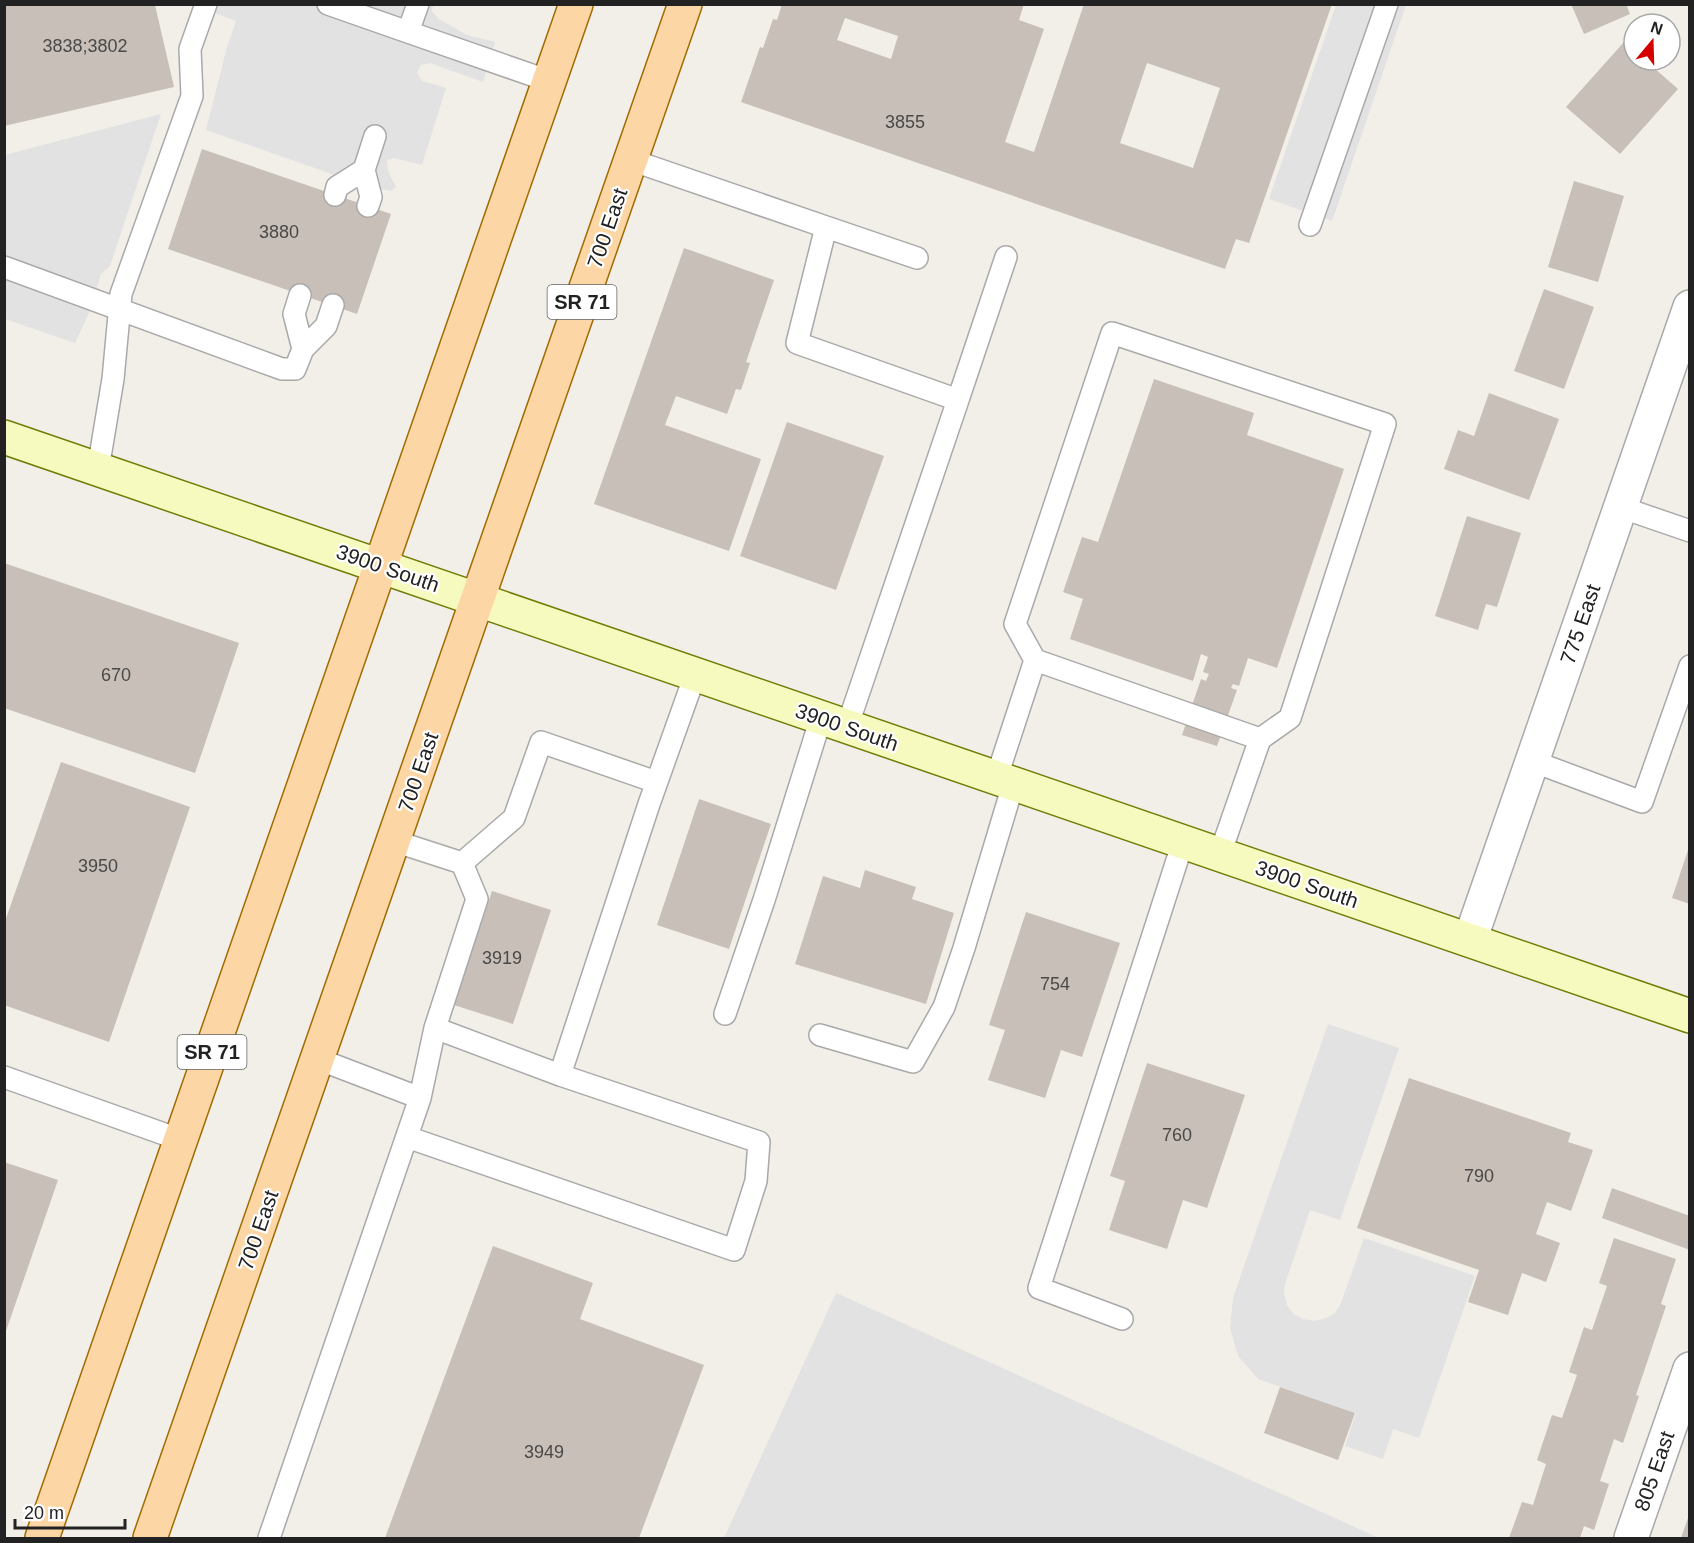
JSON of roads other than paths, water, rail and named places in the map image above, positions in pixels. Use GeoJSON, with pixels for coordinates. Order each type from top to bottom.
{"type":"FeatureCollection","features":[{"type":"Feature","properties":{"kind":"main road","name":"SR 71"},"geometry":{"type":"LineString","coordinates":[[42,1539],[576,4]]}},
{"type":"Feature","properties":{"kind":"main road","name":"700 East"},"geometry":{"type":"LineString","coordinates":[[150,1539],[685,4]]}},
{"type":"Feature","properties":{"kind":"main road","name":"3900 South"},"geometry":{"type":"LineString","coordinates":[[4,437],[1689,1016]]}},
{"type":"Feature","properties":{"kind":"street","name":"775 East"},"geometry":{"type":"LineString","coordinates":[[1470,940],[1689,307]]}},
{"type":"Feature","properties":{"kind":"street","name":"805 East"},"geometry":{"type":"LineString","coordinates":[[1631,1539],[1689,1369]]}},
{"type":"Feature","properties":{"kind":"lane"},"geometry":{"type":"LineString","coordinates":[[98,469],[113,379],[121,294],[192,96],[190,49],[206,4]]}},
{"type":"Feature","properties":{"kind":"lane"},"geometry":{"type":"LineString","coordinates":[[328,4],[549,81]]}},
{"type":"Feature","properties":{"kind":"lane"},"geometry":{"type":"LineString","coordinates":[[408,32],[418,4]]}},
{"type":"Feature","properties":{"kind":"lane"},"geometry":{"type":"LineString","coordinates":[[1310,225],[1387,4]]}},
{"type":"Feature","properties":{"kind":"lane"},"geometry":{"type":"LineString","coordinates":[[368,206],[371,197],[364,170],[375,136]]}},
{"type":"Feature","properties":{"kind":"lane"},"geometry":{"type":"LineString","coordinates":[[631,160],[917,258]]}},
{"type":"Feature","properties":{"kind":"lane"},"geometry":{"type":"LineString","coordinates":[[335,195],[337,187],[364,170]]}},
{"type":"Feature","properties":{"kind":"lane"},"geometry":{"type":"LineString","coordinates":[[826,227],[796,343],[958,400]]}},
{"type":"Feature","properties":{"kind":"lane"},"geometry":{"type":"LineString","coordinates":[[725,1014],[764,900],[958,400],[1006,257]]}},
{"type":"Feature","properties":{"kind":"lane"},"geometry":{"type":"LineString","coordinates":[[4,267],[282,369],[295,369],[303,350],[326,326],[333,305]]}},
{"type":"Feature","properties":{"kind":"lane"},"geometry":{"type":"LineString","coordinates":[[300,295],[294,314],[303,350]]}},
{"type":"Feature","properties":{"kind":"lane"},"geometry":{"type":"LineString","coordinates":[[1220,854],[1260,739],[1290,718],[1385,424],[1112,333],[1015,624],[1035,660],[1260,739]]}},
{"type":"Feature","properties":{"kind":"lane"},"geometry":{"type":"LineString","coordinates":[[1620,507],[1689,531]]}},
{"type":"Feature","properties":{"kind":"lane"},"geometry":{"type":"LineString","coordinates":[[820,1035],[913,1062],[944,1007],[964,948],[1035,660]]}},
{"type":"Feature","properties":{"kind":"lane"},"geometry":{"type":"LineString","coordinates":[[1532,761],[1641,802],[1689,666]]}},
{"type":"Feature","properties":{"kind":"lane"},"geometry":{"type":"LineString","coordinates":[[560,1075],[656,782],[695,675]]}},
{"type":"Feature","properties":{"kind":"lane"},"geometry":{"type":"LineString","coordinates":[[462,863],[514,818],[541,742],[656,782]]}},
{"type":"Feature","properties":{"kind":"lane"},"geometry":{"type":"LineString","coordinates":[[394,841],[462,863]]}},
{"type":"Feature","properties":{"kind":"lane"},"geometry":{"type":"LineString","coordinates":[[1122,1319],[1039,1288],[1183,842]]}},
{"type":"Feature","properties":{"kind":"lane"},"geometry":{"type":"LineString","coordinates":[[269,1539],[420,1098],[435,1028],[477,900],[462,863]]}},
{"type":"Feature","properties":{"kind":"lane"},"geometry":{"type":"LineString","coordinates":[[407,1137],[734,1250],[756,1181],[759,1142],[560,1075],[435,1028]]}},
{"type":"Feature","properties":{"kind":"lane"},"geometry":{"type":"LineString","coordinates":[[318,1059],[420,1098]]}},
{"type":"Feature","properties":{"kind":"lane"},"geometry":{"type":"LineString","coordinates":[[4,1077],[181,1140]]}}]}
